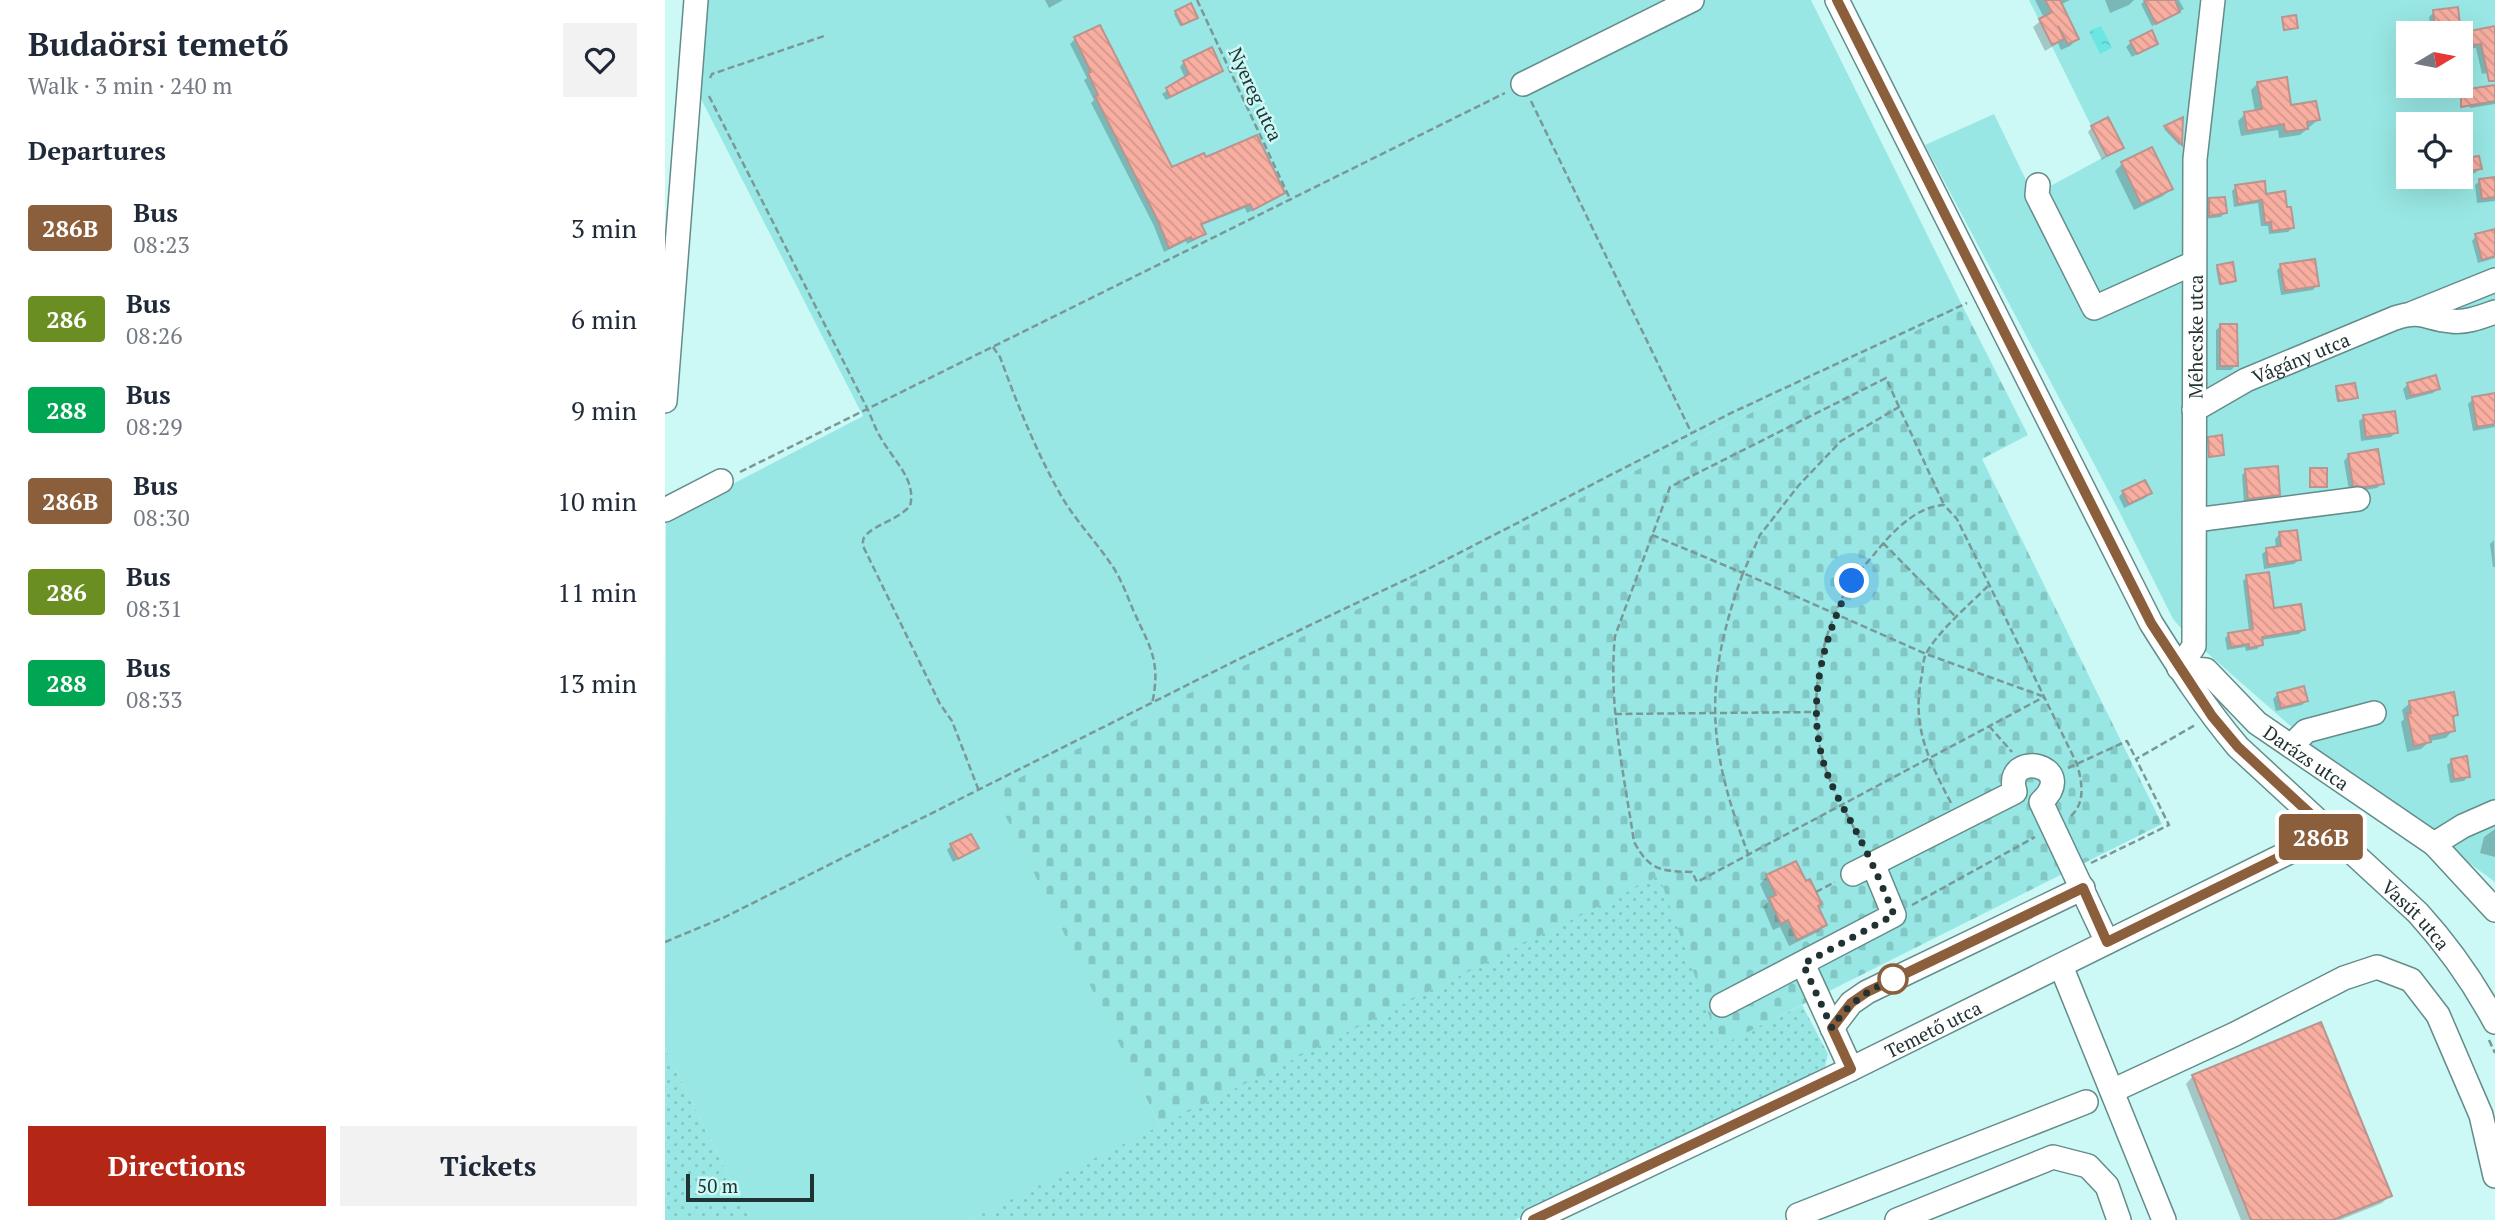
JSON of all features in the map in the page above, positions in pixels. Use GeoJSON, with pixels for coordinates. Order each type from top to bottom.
{"type":"FeatureCollection","features":[{"type":"Feature","properties":{"kind":"street"},"geometry":{"type":"LineString","coordinates":[[665,401],[696,0]]}},
{"type":"Feature","properties":{"kind":"street"},"geometry":{"type":"LineString","coordinates":[[1523,84],[1692,0]]}},
{"type":"Feature","properties":{"kind":"street","name":"Vasút utca"},"geometry":{"type":"LineString","coordinates":[[1837,0],[2151,623],[2179,668],[2212,716],[2238,747],[2400,896],[2442,940],[2483,1000],[2492,1030]]}},
{"type":"Feature","properties":{"kind":"street","name":"Méhecske utca"},"geometry":{"type":"LineString","coordinates":[[2179,668],[2194,646],[2195,159],[2213,0]]}},
{"type":"Feature","properties":{"kind":"street"},"geometry":{"type":"LineString","coordinates":[[2038,185],[2037,195],[2094,308],[2194,263]]}},
{"type":"Feature","properties":{"kind":"street","name":"Vágány utca"},"geometry":{"type":"LineString","coordinates":[[2194,410],[2246,380],[2495,280]]}},
{"type":"Feature","properties":{"kind":"street"},"geometry":{"type":"LineString","coordinates":[[2413,313],[2451,321],[2469,320],[2495,312]]}},
{"type":"Feature","properties":{"kind":"street"},"geometry":{"type":"LineString","coordinates":[[665,510],[721,481]]}},
{"type":"Feature","properties":{"kind":"street"},"geometry":{"type":"LineString","coordinates":[[2195,520],[2358,499]]}},
{"type":"Feature","properties":{"kind":"street","name":"Darázs utca"},"geometry":{"type":"LineString","coordinates":[[2179,668],[2206,670],[2257,723],[2434,844],[2495,910]]}},
{"type":"Feature","properties":{"kind":"street"},"geometry":{"type":"LineString","coordinates":[[2291,746],[2306,731],[2374,713]]}},
{"type":"Feature","properties":{"kind":"street"},"geometry":{"type":"LineString","coordinates":[[1722,1005],[1894,915],[1863,869],[2015,792],[2014,780],[2024,766],[2038,765],[2050,776],[2052,792],[2041,802],[2107,942]]}},
{"type":"Feature","properties":{"kind":"street"},"geometry":{"type":"LineString","coordinates":[[2434,844],[2495,811]]}},
{"type":"Feature","properties":{"kind":"street","name":"Temető utca"},"geometry":{"type":"LineString","coordinates":[[1533,1220],[1851,1069],[2330,832]]}},
{"type":"Feature","properties":{"kind":"street"},"geometry":{"type":"LineString","coordinates":[[1832,1028],[1851,1003],[1867,992],[2079,880]]}},
{"type":"Feature","properties":{"kind":"street"},"geometry":{"type":"LineString","coordinates":[[1803,964],[1851,1069]]}},
{"type":"Feature","properties":{"kind":"street"},"geometry":{"type":"LineString","coordinates":[[2061,966],[2164,1220]]}},
{"type":"Feature","properties":{"kind":"street"},"geometry":{"type":"LineString","coordinates":[[2112,1091],[2235,1034],[2344,978],[2377,967],[2411,980],[2438,1015],[2481,1115],[2495,1176]]}},
{"type":"Feature","properties":{"kind":"street"},"geometry":{"type":"LineString","coordinates":[[1800,1220],[1798,1215],[2086,1102]]}},
{"type":"Feature","properties":{"kind":"street"},"geometry":{"type":"LineString","coordinates":[[2032,1123],[2047,1159]]}},
{"type":"Feature","properties":{"kind":"street"},"geometry":{"type":"LineString","coordinates":[[1897,1220],[2053,1157],[2088,1166],[2107,1186],[2119,1220]]}},
{"type":"Feature","properties":{"kind":"path","name":"Nyereg utca"},"geometry":{"type":"LineString","coordinates":[[1196,0],[1290,199]]}},
{"type":"Feature","properties":{"kind":"path"},"geometry":{"type":"LineString","coordinates":[[708,81],[712,74],[824,36]]}},
{"type":"Feature","properties":{"kind":"path"},"geometry":{"type":"LineString","coordinates":[[721,481],[1523,84],[1692,435]]}},
{"type":"Feature","properties":{"kind":"path"},"geometry":{"type":"LineString","coordinates":[[705,88],[879,436],[909,481],[912,491],[910,506],[892,521],[867,533],[863,538],[863,546],[940,704],[952,721],[979,791]]}},
{"type":"Feature","properties":{"kind":"path"},"geometry":{"type":"LineString","coordinates":[[665,942],[725,916],[1239,659],[1426,570],[1692,435],[1728,414],[1986,295]]}},
{"type":"Feature","properties":{"kind":"path"},"geometry":{"type":"LineString","coordinates":[[992,346],[1000,357],[1032,441],[1051,477],[1072,512],[1114,567],[1147,635],[1155,665],[1156,685],[1152,704]]}},
{"type":"Feature","properties":{"kind":"path"},"geometry":{"type":"LineString","coordinates":[[1894,915],[2075,813],[2082,784],[2077,764],[1957,519],[1944,505],[1886,378],[1670,487],[1615,636],[1613,661],[1615,714],[1634,842],[1644,861],[1666,871],[1692,872],[1697,882],[2044,697]]}},
{"type":"Feature","properties":{"kind":"path"},"geometry":{"type":"LineString","coordinates":[[1749,856],[1725,787],[1717,749],[1715,683],[1723,632],[1743,573],[1760,535],[1798,485],[1841,441],[1899,407]]}},
{"type":"Feature","properties":{"kind":"path"},"geometry":{"type":"LineString","coordinates":[[1863,869],[1843,806],[1823,762],[1816,712],[1822,662],[1835,614],[1852,581],[1883,543],[1907,521],[1934,506],[1944,505]]}},
{"type":"Feature","properties":{"kind":"path"},"geometry":{"type":"LineString","coordinates":[[1652,535],[1926,654],[2044,697]]}},
{"type":"Feature","properties":{"kind":"path"},"geometry":{"type":"LineString","coordinates":[[1883,543],[1956,617]]}},
{"type":"Feature","properties":{"kind":"path"},"geometry":{"type":"LineString","coordinates":[[1961,821],[1928,758],[1918,714],[1920,683],[1926,654],[1956,617],[1989,586]]}},
{"type":"Feature","properties":{"kind":"path"},"geometry":{"type":"LineString","coordinates":[[1615,714],[1816,712]]}},
{"type":"Feature","properties":{"kind":"path"},"geometry":{"type":"LineString","coordinates":[[2136,759],[2212,716]]}},
{"type":"Feature","properties":{"kind":"path"},"geometry":{"type":"LineString","coordinates":[[1989,726],[2024,766]]}},
{"type":"Feature","properties":{"kind":"path"},"geometry":{"type":"LineString","coordinates":[[2050,776],[2127,741],[2169,825],[2079,880]]}},
{"type":"Feature","properties":{"kind":"path"},"geometry":{"type":"LineString","coordinates":[[2492,1030],[2495,1052]]}},
{"type":"Feature","properties":{"kind":"green space"},"geometry":{"type":"Polygon","coordinates":[[[705,0],[1811,0],[1963,307],[993,791],[1160,1126],[969,1220],[751,1220],[665,1048],[666,519],[863,416],[697,91],[705,0]]]}},
{"type":"Feature","properties":{"kind":"green space"},"geometry":{"type":"Polygon","coordinates":[[[2029,0],[2495,0],[2495,882],[2334,764],[2189,637],[2173,619],[2119,511],[1925,145],[1994,114],[2059,248],[2043,190],[2106,156],[2029,0]]]}},
{"type":"Feature","properties":{"kind":"green space"},"geometry":{"type":"Polygon","coordinates":[[[1963,307],[2028,435],[1982,459],[2162,824],[1720,1046],[1659,876],[1160,1126],[992,791],[1963,307]]]}},
{"type":"Feature","properties":{"kind":"green space"},"geometry":{"type":"Polygon","coordinates":[[[1660,875],[1720,1045],[1802,1005],[1828,1054],[1825,1067],[1515,1220],[969,1220],[1660,875]]]}},
{"type":"Feature","properties":{"kind":"green space"},"geometry":{"type":"Polygon","coordinates":[[[665,1048],[751,1220],[665,1220],[665,1048]]]}},
{"type":"Feature","properties":{"kind":"water"},"geometry":{"type":"Polygon","coordinates":[[[2101,26],[2112,48],[2100,54],[2089,31],[2101,26]]]}},
{"type":"Feature","properties":{"kind":"building"},"geometry":{"type":"Polygon","coordinates":[[[2045,0],[2060,0],[2079,39],[2068,44],[2058,26],[2064,39],[2052,45],[2039,19],[2052,12],[2045,0]]]}},
{"type":"Feature","properties":{"kind":"building"},"geometry":{"type":"Polygon","coordinates":[[[2144,0],[2175,0],[2180,12],[2156,24],[2144,0]]]}},
{"type":"Feature","properties":{"kind":"building"},"geometry":{"type":"Polygon","coordinates":[[[1191,3],[1198,18],[1182,25],[1175,11],[1191,3]]]}},
{"type":"Feature","properties":{"kind":"building"},"geometry":{"type":"Polygon","coordinates":[[[2458,7],[2460,21],[2434,21],[2433,10],[2458,7]]]}},
{"type":"Feature","properties":{"kind":"building"},"geometry":{"type":"Polygon","coordinates":[[[2296,15],[2298,28],[2284,30],[2282,17],[2296,15]]]}},
{"type":"Feature","properties":{"kind":"building"},"geometry":{"type":"Polygon","coordinates":[[[1100,25],[1172,167],[1204,153],[1206,157],[1257,135],[1285,193],[1253,210],[1250,204],[1201,224],[1206,234],[1192,240],[1191,237],[1169,248],[1095,96],[1098,95],[1088,73],[1091,72],[1074,37],[1100,25]]]}},
{"type":"Feature","properties":{"kind":"building"},"geometry":{"type":"Polygon","coordinates":[[[2495,26],[2495,81],[2489,81],[2481,44],[2473,45],[2473,30],[2495,26]]]}},
{"type":"Feature","properties":{"kind":"building"},"geometry":{"type":"Polygon","coordinates":[[[2152,30],[2158,44],[2137,54],[2130,41],[2152,30]]]}},
{"type":"Feature","properties":{"kind":"building"},"geometry":{"type":"Polygon","coordinates":[[[1212,47],[1223,71],[1170,97],[1166,88],[1189,74],[1183,61],[1212,47]]]}},
{"type":"Feature","properties":{"kind":"building"},"geometry":{"type":"Polygon","coordinates":[[[2287,77],[2291,105],[2316,101],[2320,120],[2307,122],[2308,129],[2285,132],[2284,124],[2247,131],[2244,112],[2262,109],[2257,82],[2287,77]]]}},
{"type":"Feature","properties":{"kind":"building"},"geometry":{"type":"Polygon","coordinates":[[[2495,85],[2495,101],[2461,107],[2461,98],[2473,98],[2473,88],[2495,85]]]}},
{"type":"Feature","properties":{"kind":"building"},"geometry":{"type":"Polygon","coordinates":[[[2108,117],[2124,148],[2107,156],[2091,126],[2108,117]]]}},
{"type":"Feature","properties":{"kind":"building"},"geometry":{"type":"Polygon","coordinates":[[[2183,117],[2182,145],[2164,126],[2183,117]]]}},
{"type":"Feature","properties":{"kind":"building"},"geometry":{"type":"Polygon","coordinates":[[[2152,147],[2173,189],[2141,204],[2121,162],[2152,147]]]}},
{"type":"Feature","properties":{"kind":"building"},"geometry":{"type":"Polygon","coordinates":[[[2479,156],[2482,169],[2473,170],[2473,157],[2479,156]]]}},
{"type":"Feature","properties":{"kind":"building"},"geometry":{"type":"Polygon","coordinates":[[[2495,177],[2495,197],[2482,199],[2479,179],[2495,177]]]}},
{"type":"Feature","properties":{"kind":"building"},"geometry":{"type":"Polygon","coordinates":[[[2265,181],[2266,194],[2285,191],[2294,228],[2272,231],[2271,222],[2265,223],[2262,200],[2238,204],[2235,185],[2265,181]]]}},
{"type":"Feature","properties":{"kind":"building"},"geometry":{"type":"Polygon","coordinates":[[[2225,197],[2227,213],[2209,216],[2209,198],[2225,197]]]}},
{"type":"Feature","properties":{"kind":"building"},"geometry":{"type":"Polygon","coordinates":[[[2495,229],[2495,256],[2482,260],[2475,234],[2495,229]]]}},
{"type":"Feature","properties":{"kind":"building"},"geometry":{"type":"Polygon","coordinates":[[[2315,259],[2319,286],[2285,291],[2280,264],[2315,259]]]}},
{"type":"Feature","properties":{"kind":"building"},"geometry":{"type":"Polygon","coordinates":[[[2233,262],[2236,281],[2221,284],[2217,265],[2233,262]]]}},
{"type":"Feature","properties":{"kind":"building"},"geometry":{"type":"Polygon","coordinates":[[[2220,324],[2237,324],[2238,366],[2220,366],[2220,324]]]}},
{"type":"Feature","properties":{"kind":"building"},"geometry":{"type":"Polygon","coordinates":[[[2436,375],[2440,389],[2411,396],[2407,383],[2436,375]]]}},
{"type":"Feature","properties":{"kind":"building"},"geometry":{"type":"Polygon","coordinates":[[[2355,383],[2358,398],[2339,401],[2336,386],[2355,383]]]}},
{"type":"Feature","properties":{"kind":"building"},"geometry":{"type":"Polygon","coordinates":[[[2495,393],[2495,424],[2477,427],[2472,397],[2495,393]]]}},
{"type":"Feature","properties":{"kind":"building"},"geometry":{"type":"Polygon","coordinates":[[[2395,411],[2398,433],[2366,437],[2363,415],[2395,411]]]}},
{"type":"Feature","properties":{"kind":"building"},"geometry":{"type":"Polygon","coordinates":[[[2222,435],[2224,455],[2209,457],[2208,437],[2222,435]]]}},
{"type":"Feature","properties":{"kind":"building"},"geometry":{"type":"Polygon","coordinates":[[[2378,449],[2384,484],[2353,486],[2348,454],[2378,449]]]}},
{"type":"Feature","properties":{"kind":"building"},"geometry":{"type":"Polygon","coordinates":[[[2278,466],[2280,495],[2248,499],[2245,469],[2278,466]]]}},
{"type":"Feature","properties":{"kind":"building"},"geometry":{"type":"Polygon","coordinates":[[[2310,468],[2327,468],[2327,487],[2310,487],[2310,468]]]}},
{"type":"Feature","properties":{"kind":"building"},"geometry":{"type":"Polygon","coordinates":[[[2145,480],[2152,493],[2129,504],[2122,491],[2145,480]]]}},
{"type":"Feature","properties":{"kind":"building"},"geometry":{"type":"Polygon","coordinates":[[[2297,530],[2301,560],[2268,565],[2266,548],[2281,546],[2279,532],[2297,530]]]}},
{"type":"Feature","properties":{"kind":"building"},"geometry":{"type":"Polygon","coordinates":[[[2269,572],[2274,608],[2301,604],[2305,630],[2262,637],[2263,645],[2249,648],[2249,644],[2231,647],[2228,633],[2253,629],[2246,575],[2269,572]]]}},
{"type":"Feature","properties":{"kind":"building"},"geometry":{"type":"Polygon","coordinates":[[[2304,686],[2308,701],[2281,708],[2277,693],[2304,686]]]}},
{"type":"Feature","properties":{"kind":"building"},"geometry":{"type":"Polygon","coordinates":[[[2454,692],[2458,715],[2453,716],[2455,731],[2429,736],[2431,742],[2414,746],[2407,713],[2411,713],[2409,701],[2454,692]]]}},
{"type":"Feature","properties":{"kind":"building"},"geometry":{"type":"Polygon","coordinates":[[[2467,756],[2470,777],[2454,779],[2451,759],[2467,756]]]}},
{"type":"Feature","properties":{"kind":"building"},"geometry":{"type":"Polygon","coordinates":[[[971,834],[979,848],[958,859],[950,844],[971,834]]]}},
{"type":"Feature","properties":{"kind":"building"},"geometry":{"type":"Polygon","coordinates":[[[1796,861],[1806,881],[1810,879],[1822,904],[1818,906],[1827,925],[1797,940],[1788,920],[1781,924],[1769,898],[1776,895],[1766,875],[1796,861]]]}},
{"type":"Feature","properties":{"kind":"building"},"geometry":{"type":"Polygon","coordinates":[[[2321,1022],[2392,1196],[2333,1220],[2251,1220],[2192,1075],[2321,1022]]]}},
{"type":"Feature","properties":{"kind":"bus line","name":"286B"},"geometry":{"type":"LineString","coordinates":[[1533,1220],[1851,1069],[1832,1028],[1851,1003],[1867,992],[2083,888],[2107,942],[2330,832],[2238,747],[2212,716],[2151,623],[1837,0]]}},
{"type":"Feature","properties":{"kind":"route"},"geometry":{"type":"LineString","coordinates":[[1852,581],[1835,614],[1822,662],[1816,712],[1818,738],[1832,785],[1873,864],[1894,915],[1803,964],[1832,1028],[1851,1003],[1893,979]]}}]}
